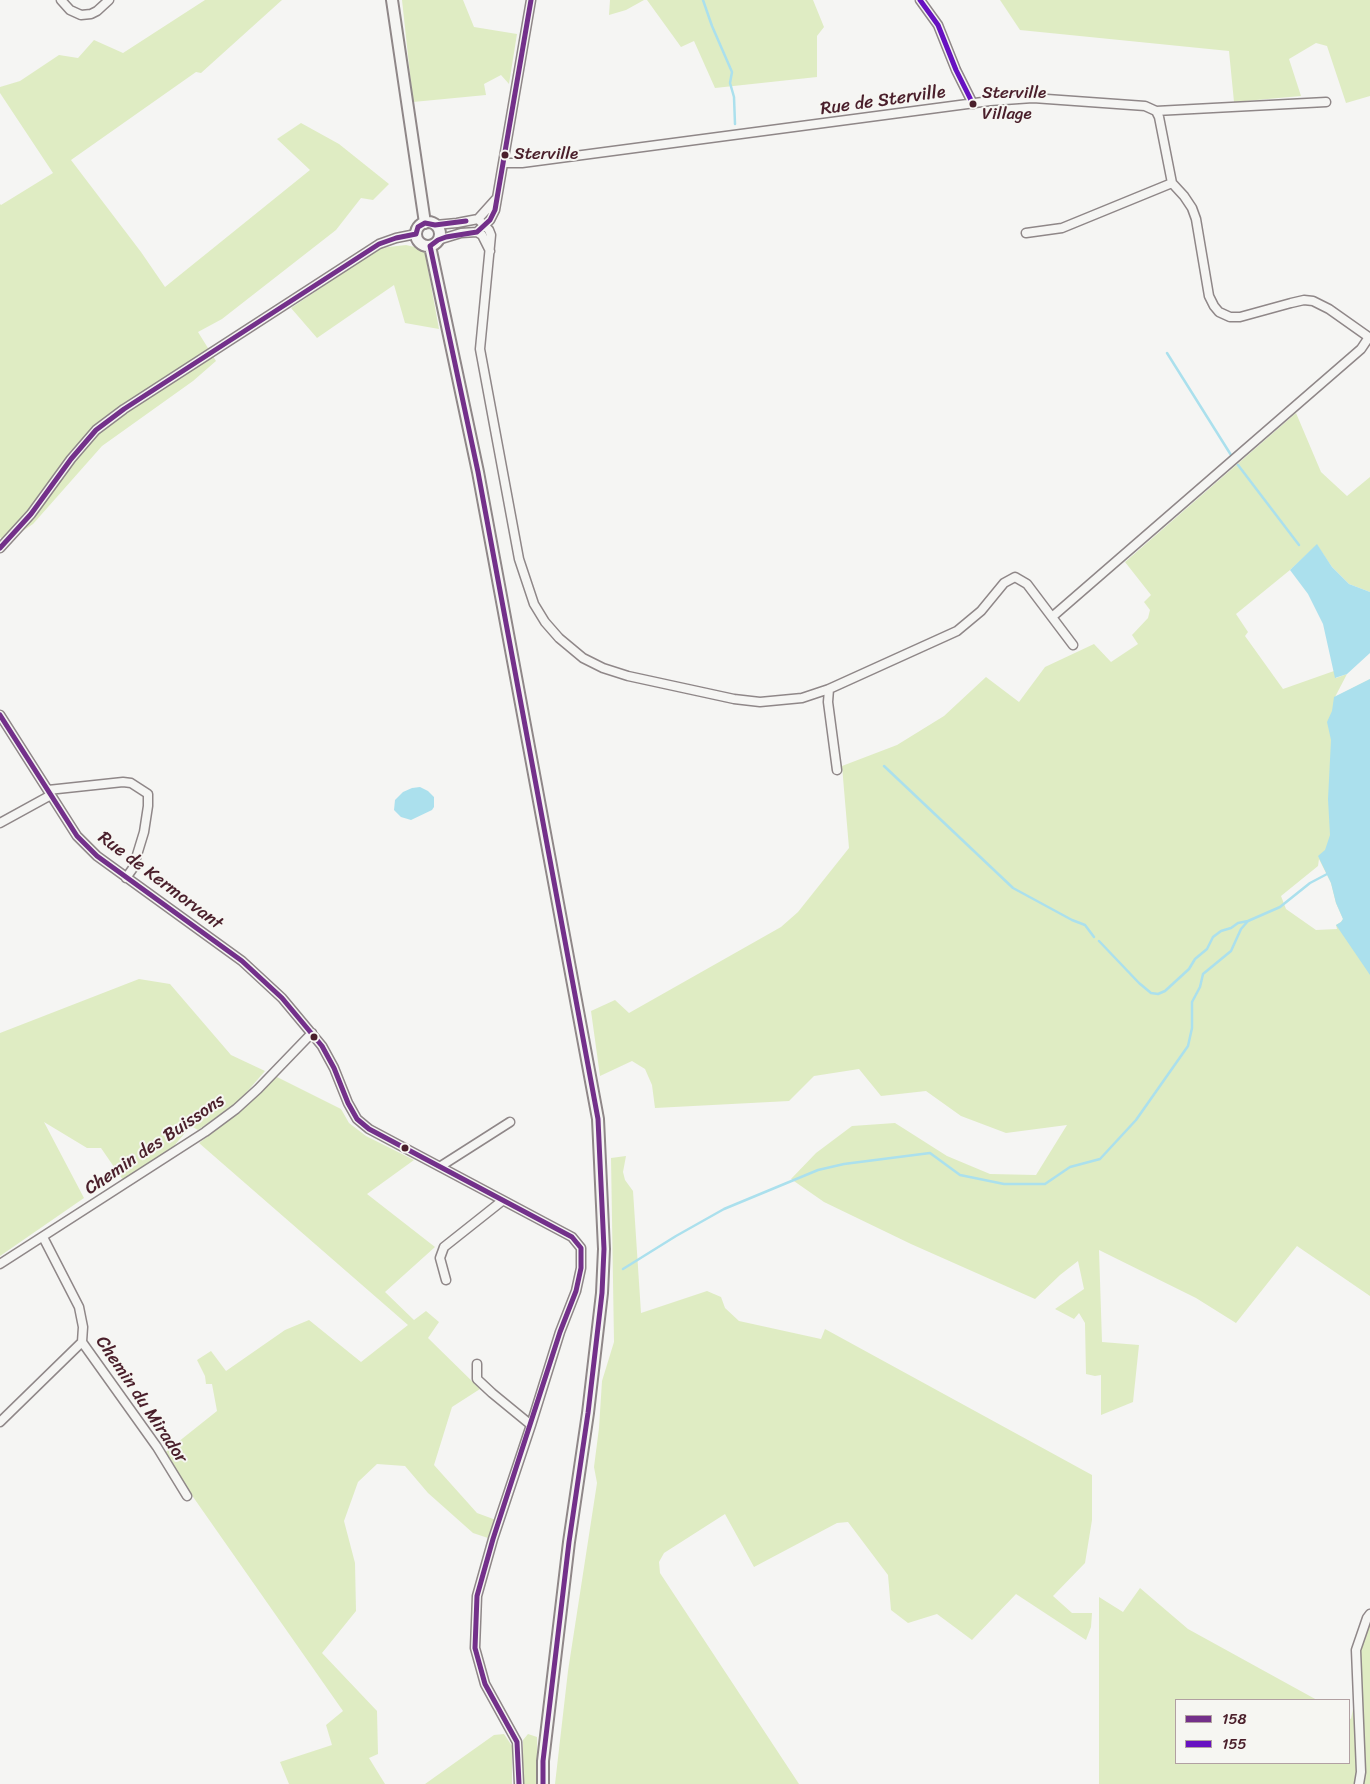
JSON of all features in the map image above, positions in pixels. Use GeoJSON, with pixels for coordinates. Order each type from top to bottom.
{"type":"FeatureCollection","features":[{"type":"Feature","properties":{"kind":"main road"},"geometry":{"type":"LineString","coordinates":[[392,0],[430,224],[440,232],[434,243],[598,1119],[604,1249],[602,1293],[548,1714],[543,1761],[543,1784]]}},
{"type":"Feature","properties":{"kind":"main road"},"geometry":{"type":"LineString","coordinates":[[430,224],[418,227],[416,234],[422,244],[434,243]]}},
{"type":"Feature","properties":{"kind":"street"},"geometry":{"type":"LineString","coordinates":[[61,0],[70,10],[81,15],[97,11],[109,0]]}},
{"type":"Feature","properties":{"kind":"street"},"geometry":{"type":"LineString","coordinates":[[477,232],[485,225],[495,210],[531,0]]}},
{"type":"Feature","properties":{"kind":"street"},"geometry":{"type":"LineString","coordinates":[[920,0],[938,25],[956,70],[973,104]]}},
{"type":"Feature","properties":{"kind":"street","name":"Rue de Sterville"},"geometry":{"type":"LineString","coordinates":[[504,163],[522,163],[973,104],[1034,98],[1145,106],[1156,111],[1326,102]]}},
{"type":"Feature","properties":{"kind":"street"},"geometry":{"type":"LineString","coordinates":[[1052,617],[1361,349],[1369,338],[1329,309],[1314,301],[1298,301],[1240,317],[1230,317],[1220,312],[1214,306],[1209,296],[1196,219],[1192,208],[1184,196],[1172,183],[1159,117],[1156,111]]}},
{"type":"Feature","properties":{"kind":"street"},"geometry":{"type":"LineString","coordinates":[[1026,234],[1062,228],[1172,183]]}},
{"type":"Feature","properties":{"kind":"street"},"geometry":{"type":"LineString","coordinates":[[430,224],[458,223],[478,219],[496,199]]}},
{"type":"Feature","properties":{"kind":"street"},"geometry":{"type":"LineString","coordinates":[[478,219],[485,225],[491,235],[480,349],[519,559],[534,604],[559,638],[583,658],[603,668],[628,676],[734,699],[760,702],[802,698],[957,631],[981,611],[1004,583],[1015,577],[1027,584],[1073,645]]}},
{"type":"Feature","properties":{"kind":"street"},"geometry":{"type":"LineString","coordinates":[[434,243],[461,233],[477,232],[482,235],[490,251]]}},
{"type":"Feature","properties":{"kind":"street"},"geometry":{"type":"LineString","coordinates":[[0,548],[31,514],[71,459],[96,430],[124,408],[379,244],[416,234]]}},
{"type":"Feature","properties":{"kind":"street"},"geometry":{"type":"LineString","coordinates":[[828,688],[828,702],[837,770]]}},
{"type":"Feature","properties":{"kind":"street","name":"Rue de Kermorvant"},"geometry":{"type":"LineString","coordinates":[[0,715],[78,836],[96,856],[257,973],[282,998],[322,1046],[357,1119],[369,1129],[572,1237],[581,1248],[581,1268],[576,1291],[557,1340],[532,1425],[493,1539],[477,1596],[475,1648],[485,1684],[517,1742],[519,1784]]}},
{"type":"Feature","properties":{"kind":"street"},"geometry":{"type":"LineString","coordinates":[[0,823],[49,792],[123,782],[131,783],[148,794],[148,806],[144,832],[133,868],[126,878]]}},
{"type":"Feature","properties":{"kind":"street","name":"Chemin des Buissons"},"geometry":{"type":"LineString","coordinates":[[0,1264],[205,1132],[236,1108],[312,1034]]}},
{"type":"Feature","properties":{"kind":"street"},"geometry":{"type":"LineString","coordinates":[[441,1166],[510,1122]]}},
{"type":"Feature","properties":{"kind":"street"},"geometry":{"type":"LineString","coordinates":[[446,1280],[440,1258],[444,1247],[502,1201]]}},
{"type":"Feature","properties":{"kind":"street","name":"Chemin du Mirador"},"geometry":{"type":"LineString","coordinates":[[43,1237],[79,1307],[83,1327],[82,1342],[157,1447],[187,1496]]}},
{"type":"Feature","properties":{"kind":"street"},"geometry":{"type":"LineString","coordinates":[[0,1422],[82,1342]]}},
{"type":"Feature","properties":{"kind":"street"},"geometry":{"type":"LineString","coordinates":[[477,1364],[477,1379],[492,1394],[532,1425]]}},
{"type":"Feature","properties":{"kind":"street"},"geometry":{"type":"LineString","coordinates":[[1359,1784],[1361,1772],[1356,1650],[1370,1614]]}},
{"type":"Feature","properties":{"kind":"green space"},"geometry":{"type":"Polygon","coordinates":[[[205,0],[282,0],[201,73],[196,72],[71,160],[141,252],[165,287],[310,170],[277,139],[301,123],[339,144],[389,184],[373,200],[361,198],[336,230],[222,319],[198,332],[216,361],[193,381],[102,446],[33,524],[5,543],[0,537],[0,204],[53,173],[0,93],[0,87],[20,81],[59,55],[78,58],[94,40],[123,53],[205,0]]]}},
{"type":"Feature","properties":{"kind":"green space"},"geometry":{"type":"Polygon","coordinates":[[[402,0],[463,0],[474,27],[517,34],[509,84],[501,75],[484,84],[486,95],[413,102],[402,0]]]}},
{"type":"Feature","properties":{"kind":"green space"},"geometry":{"type":"Polygon","coordinates":[[[610,0],[644,0],[626,10],[609,15],[610,0]]]}},
{"type":"Feature","properties":{"kind":"green space"},"geometry":{"type":"Polygon","coordinates":[[[647,0],[813,0],[824,27],[817,36],[817,77],[715,88],[694,41],[681,47],[647,0]]]}},
{"type":"Feature","properties":{"kind":"green space"},"geometry":{"type":"Polygon","coordinates":[[[1000,0],[1370,0],[1370,96],[1346,103],[1327,46],[1316,43],[1289,59],[1301,96],[1234,102],[1229,51],[1020,30],[1000,0]]]}},
{"type":"Feature","properties":{"kind":"green space"},"geometry":{"type":"Polygon","coordinates":[[[406,245],[419,248],[425,253],[439,329],[405,323],[394,285],[317,338],[291,308],[380,248],[406,245]]]}},
{"type":"Feature","properties":{"kind":"green space"},"geometry":{"type":"Polygon","coordinates":[[[1296,413],[1321,472],[1347,496],[1370,477],[1370,592],[1349,584],[1332,567],[1317,545],[1290,570],[1236,614],[1248,632],[1245,636],[1283,689],[1334,671],[1336,678],[1347,674],[1335,697],[1370,679],[1370,1296],[1297,1246],[1236,1323],[1196,1298],[1099,1250],[1102,1342],[1139,1345],[1133,1402],[1101,1415],[1101,1375],[1086,1374],[1085,1323],[1079,1313],[1074,1319],[1055,1309],[1084,1289],[1078,1261],[1035,1299],[911,1244],[824,1202],[791,1179],[816,1153],[852,1126],[895,1123],[947,1156],[990,1174],[1036,1175],[1067,1125],[1006,1133],[961,1116],[926,1091],[881,1096],[859,1069],[814,1076],[789,1101],[655,1108],[652,1085],[645,1069],[632,1061],[600,1076],[591,1011],[615,1000],[629,1013],[781,927],[798,912],[849,848],[842,766],[897,745],[944,716],[986,677],[1019,702],[1045,667],[1094,644],[1111,662],[1138,644],[1132,635],[1148,618],[1150,610],[1144,602],[1151,595],[1125,562],[1296,413]],[[1319,859],[1318,866],[1281,896],[1286,909],[1316,930],[1337,929],[1336,925],[1343,919],[1336,903],[1331,883],[1319,859]]]}},
{"type":"Feature","properties":{"kind":"green space"},"geometry":{"type":"Polygon","coordinates":[[[139,979],[170,984],[231,1055],[265,1071],[239,1101],[198,1130],[191,1126],[173,1147],[123,1180],[101,1148],[87,1148],[44,1122],[84,1198],[0,1256],[0,1033],[139,979]]]}},
{"type":"Feature","properties":{"kind":"green space"},"geometry":{"type":"Polygon","coordinates":[[[275,1076],[341,1109],[349,1123],[366,1136],[414,1160],[367,1194],[435,1247],[385,1292],[414,1320],[426,1311],[439,1322],[428,1338],[480,1389],[452,1407],[434,1465],[477,1513],[496,1520],[488,1538],[473,1533],[428,1493],[405,1466],[377,1464],[358,1482],[344,1521],[355,1563],[356,1611],[322,1653],[377,1711],[378,1754],[369,1758],[385,1784],[289,1784],[280,1762],[332,1745],[326,1725],[343,1711],[163,1454],[217,1411],[212,1384],[206,1384],[205,1376],[197,1360],[211,1351],[226,1371],[285,1330],[309,1320],[361,1362],[408,1325],[199,1143],[236,1115],[275,1076]]]}},
{"type":"Feature","properties":{"kind":"green space"},"geometry":{"type":"Polygon","coordinates":[[[626,1156],[623,1172],[625,1180],[633,1191],[641,1313],[707,1291],[721,1297],[725,1308],[739,1321],[821,1339],[825,1329],[1092,1475],[1092,1520],[1085,1563],[1053,1596],[1072,1613],[1092,1613],[1091,1627],[1086,1640],[1016,1594],[972,1640],[937,1614],[908,1623],[891,1610],[888,1575],[848,1522],[837,1523],[754,1567],[725,1514],[664,1553],[659,1562],[660,1573],[799,1784],[555,1784],[568,1671],[597,1483],[594,1467],[602,1381],[614,1342],[611,1158],[626,1156]]]}},
{"type":"Feature","properties":{"kind":"green space"},"geometry":{"type":"Polygon","coordinates":[[[1140,1588],[1188,1629],[1315,1699],[1175,1699],[1175,1764],[1350,1764],[1350,1718],[1358,1683],[1356,1650],[1370,1617],[1370,1784],[1099,1784],[1099,1597],[1123,1612],[1140,1588]]]}},
{"type":"Feature","properties":{"kind":"green space"},"geometry":{"type":"Polygon","coordinates":[[[504,1734],[512,1746],[512,1784],[425,1784],[494,1735],[504,1734]]]}},
{"type":"Feature","properties":{"kind":"green space"},"geometry":{"type":"Polygon","coordinates":[[[528,1734],[537,1737],[538,1784],[523,1784],[523,1740],[528,1734]]]}},
{"type":"Feature","properties":{"kind":"water"},"geometry":{"type":"Polygon","coordinates":[[[1317,544],[1332,567],[1349,584],[1370,592],[1370,653],[1347,674],[1335,678],[1323,624],[1308,594],[1290,570],[1317,544]]]}},
{"type":"Feature","properties":{"kind":"water"},"geometry":{"type":"Polygon","coordinates":[[[1370,679],[1370,975],[1336,925],[1343,919],[1336,903],[1331,883],[1318,856],[1325,850],[1330,835],[1328,799],[1331,740],[1327,722],[1332,711],[1334,697],[1370,679]]]}},
{"type":"Feature","properties":{"kind":"water"},"geometry":{"type":"Polygon","coordinates":[[[420,787],[434,797],[434,807],[432,810],[411,820],[401,817],[394,810],[395,800],[403,792],[420,787]]]}},
{"type":"Feature","properties":{"kind":"waterway"},"geometry":{"type":"LineString","coordinates":[[703,0],[732,72],[730,83],[734,97],[735,124]]}},
{"type":"Feature","properties":{"kind":"waterway"},"geometry":{"type":"LineString","coordinates":[[1167,353],[1231,455]]}},
{"type":"Feature","properties":{"kind":"waterway"},"geometry":{"type":"LineString","coordinates":[[1238,465],[1299,545]]}},
{"type":"Feature","properties":{"kind":"waterway"},"geometry":{"type":"LineString","coordinates":[[884,766],[1013,888],[1085,925],[1094,937]]}},
{"type":"Feature","properties":{"kind":"waterway"},"geometry":{"type":"LineString","coordinates":[[623,1269],[724,1209],[818,1170],[844,1164],[930,1153],[960,1175],[1004,1184],[1045,1184],[1070,1167],[1100,1159],[1136,1120],[1188,1046],[1192,1028],[1192,1002],[1200,987],[1203,974],[1231,951],[1241,929],[1248,921],[1280,907],[1310,883],[1329,873]]}},
{"type":"Feature","properties":{"kind":"waterway"},"geometry":{"type":"LineString","coordinates":[[1099,941],[1139,983],[1151,993],[1158,994],[1165,991],[1189,969],[1195,959],[1207,949],[1213,937],[1238,923],[1248,921]]}},
{"type":"Feature","properties":{"kind":"transit line","name":"158"},"geometry":{"type":"LineString","coordinates":[[531,0],[495,210],[490,220],[477,232],[446,237],[430,246],[478,472],[598,1119],[604,1249],[602,1293],[588,1413],[569,1542],[543,1761],[543,1784]]}},
{"type":"Feature","properties":{"kind":"transit line","name":"155"},"geometry":{"type":"LineString","coordinates":[[920,0],[938,25],[956,70],[973,104]]}},
{"type":"Feature","properties":{"kind":"transit line","name":"158"},"geometry":{"type":"LineString","coordinates":[[0,548],[31,514],[71,459],[96,430],[124,409],[379,244],[416,234],[418,227],[425,223],[435,225],[466,221]]}},
{"type":"Feature","properties":{"kind":"transit line","name":"158"},"geometry":{"type":"LineString","coordinates":[[0,715],[77,836],[97,856],[242,961],[282,998],[322,1046],[357,1119],[369,1129],[572,1237],[581,1248],[581,1268],[576,1291],[560,1332],[493,1539],[477,1596],[475,1648],[485,1684],[517,1742],[519,1784]]}},
{"type":"Feature","properties":{"kind":"place","name":"Sterville Village"},"geometry":{"type":"Point","coordinates":[973,104]}},
{"type":"Feature","properties":{"kind":"place","name":"Sterville"},"geometry":{"type":"Point","coordinates":[505,155]}}]}
